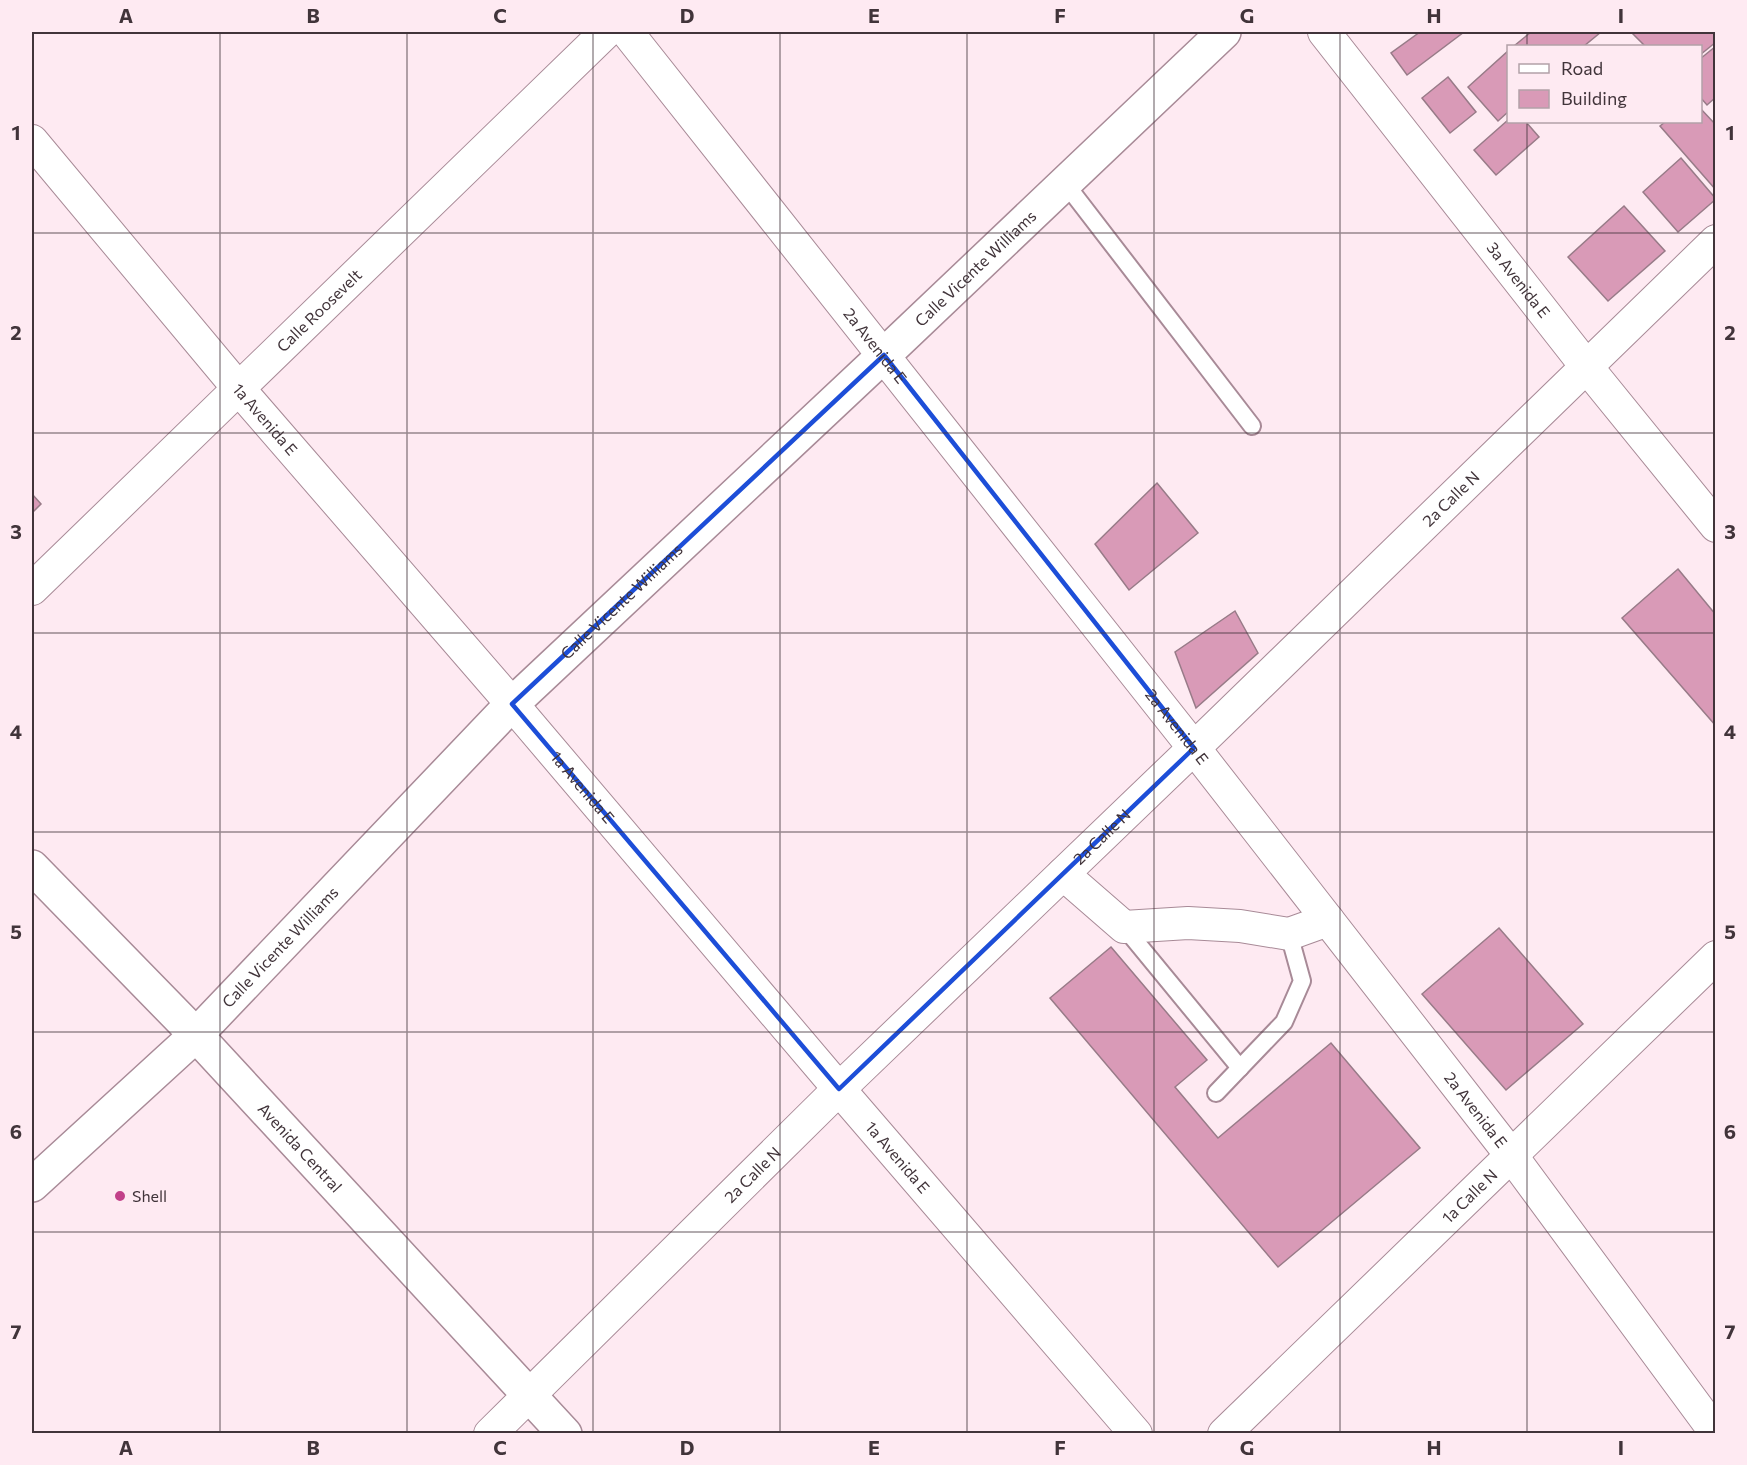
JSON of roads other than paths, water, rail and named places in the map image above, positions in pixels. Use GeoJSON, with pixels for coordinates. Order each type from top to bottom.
{"type":"FeatureCollection","features":[{"type":"Feature","properties":{"kind":"main road","name":"Calle Vicente Williams"},"geometry":{"type":"LineString","coordinates":[[32,1185],[196,1035],[512,704],[1224,32]]}},
{"type":"Feature","properties":{"kind":"main road","name":"Avenida Central"},"geometry":{"type":"LineString","coordinates":[[32,867],[196,1035],[566,1434]]}},
{"type":"Feature","properties":{"kind":"street","name":"Calle Roosevelt"},"geometry":{"type":"LineString","coordinates":[[32,589],[606,32]]}},
{"type":"Feature","properties":{"kind":"street","name":"2a Avenida E"},"geometry":{"type":"LineString","coordinates":[[627,32],[1194,748],[1511,1155],[1716,1433]]}},
{"type":"Feature","properties":{"kind":"street","name":"3a Avenida E"},"geometry":{"type":"LineString","coordinates":[[1324,32],[1586,366],[1716,526]]}},
{"type":"Feature","properties":{"kind":"street","name":"1a Avenida E"},"geometry":{"type":"LineString","coordinates":[[32,141],[239,389],[512,704],[1136,1434]]}},
{"type":"Feature","properties":{"kind":"street","name":"2a Calle N"},"geometry":{"type":"LineString","coordinates":[[490,1434],[839,1089],[1716,241]]}},
{"type":"Feature","properties":{"kind":"street"},"geometry":{"type":"LineString","coordinates":[[1063,874],[1124,927],[1188,923],[1240,926],[1290,933],[1328,920]]}},
{"type":"Feature","properties":{"kind":"street","name":"1a Calle N"},"geometry":{"type":"LineString","coordinates":[[1224,1434],[1716,957]]}},
{"type":"Feature","properties":{"kind":"lane"},"geometry":{"type":"LineString","coordinates":[[1065,183],[1252,426]]}},
{"type":"Feature","properties":{"kind":"lane"},"geometry":{"type":"LineString","coordinates":[[1124,927],[1240,1068]]}},
{"type":"Feature","properties":{"kind":"lane"},"geometry":{"type":"LineString","coordinates":[[1216,1093],[1284,1022],[1302,981],[1290,933]]}},
{"type":"Feature","properties":{"kind":"place","name":"Shell"},"geometry":{"type":"Point","coordinates":[120,1196]}}]}
